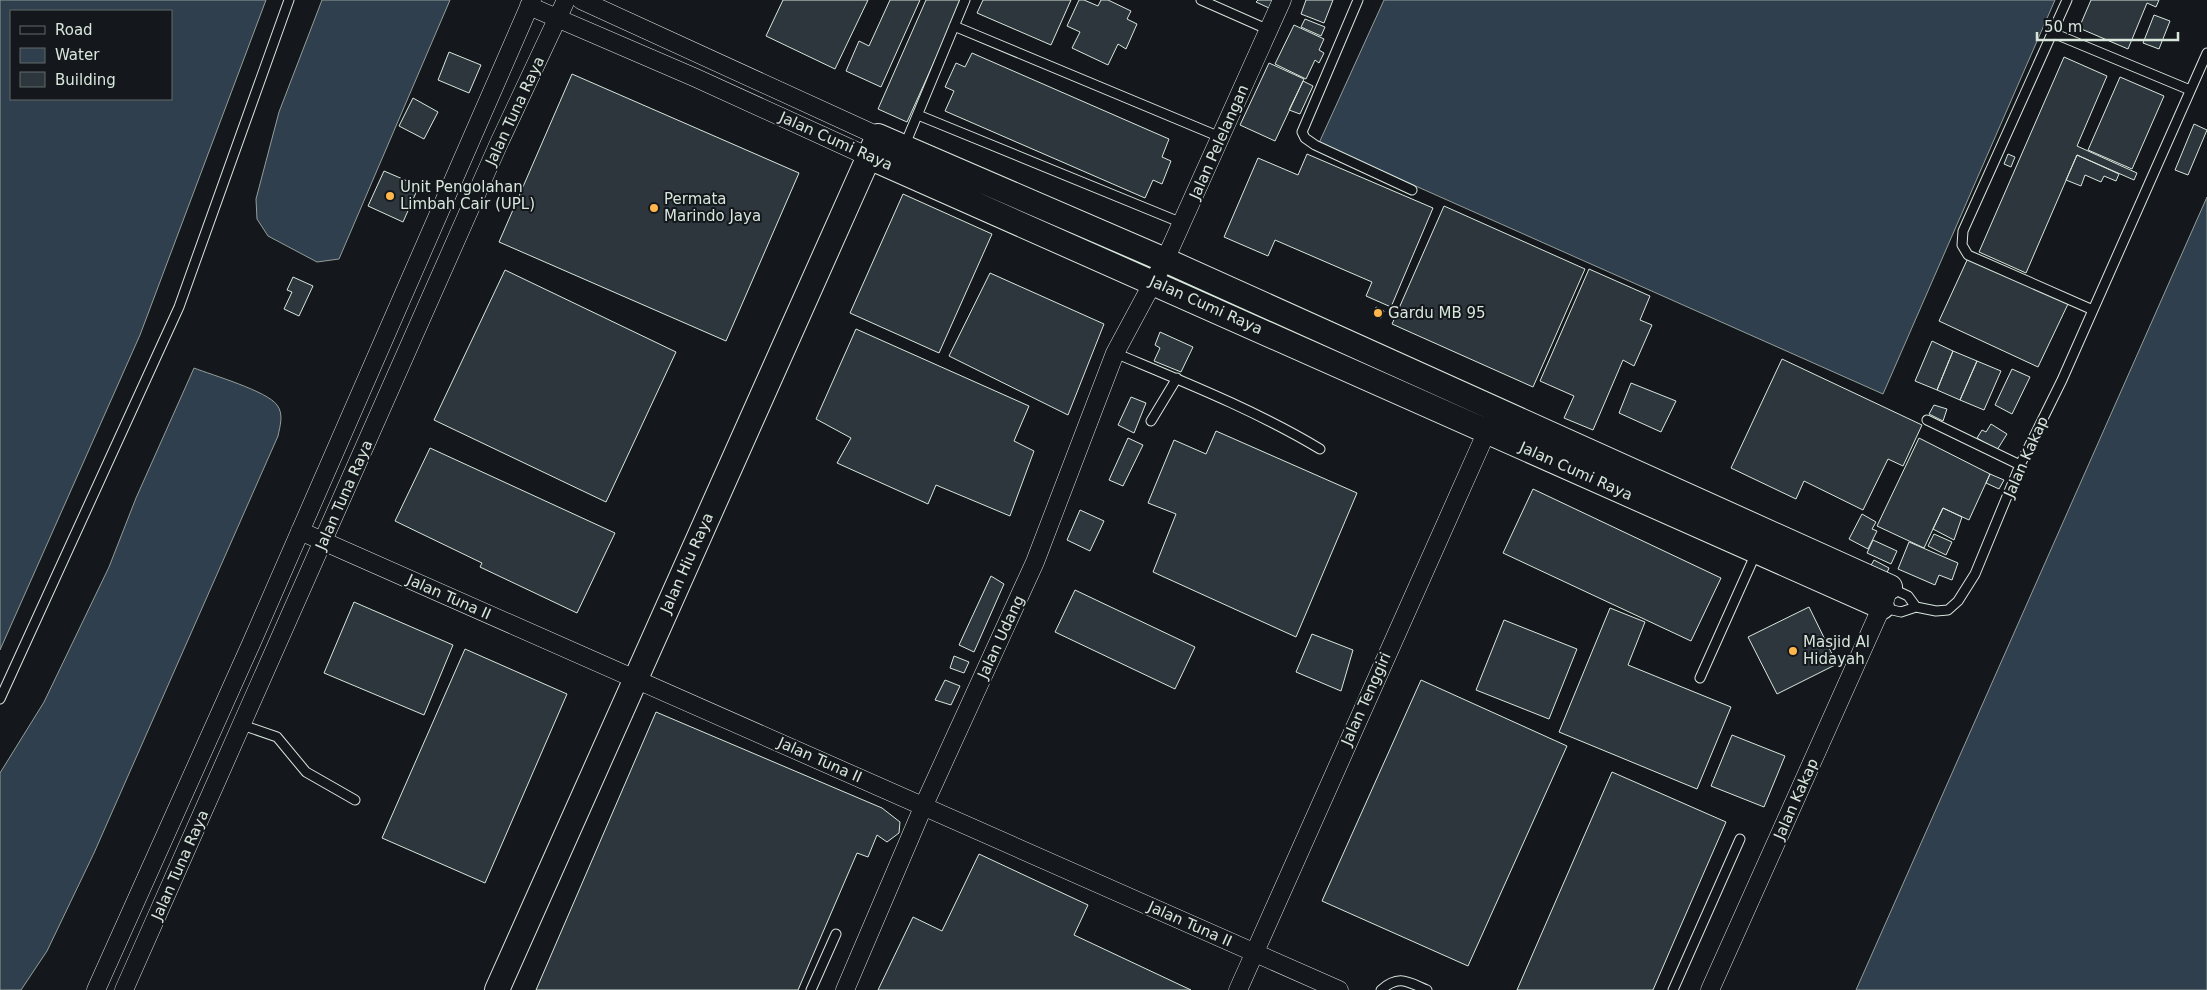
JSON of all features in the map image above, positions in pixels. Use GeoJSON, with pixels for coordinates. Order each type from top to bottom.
{"type":"FeatureCollection","features":[{"type":"Feature","properties":{"kind":"street","name":"Jalan Tuna Raya"},"geometry":{"type":"LineString","coordinates":[[124,990],[499,142],[566,0]]}},
{"type":"Feature","properties":{"kind":"street","name":"Jalan Cumi Raya"},"geometry":{"type":"LineString","coordinates":[[581,0],[678,44],[874,146],[984,208],[1296,345],[1492,420]]}},
{"type":"Feature","properties":{"kind":"street","name":"Jalan Pelelangan"},"geometry":{"type":"LineString","coordinates":[[1154,282],[1282,0]]}},
{"type":"Feature","properties":{"kind":"street","name":"Jalan Tuna Raya"},"geometry":{"type":"LineString","coordinates":[[96,990],[300,531],[530,3]]}},
{"type":"Feature","properties":{"kind":"street","name":"Jalan Cumi Raya"},"geometry":{"type":"LineString","coordinates":[[530,3],[558,19],[668,66],[874,146],[904,147],[1165,260],[1306,323],[1492,420],[1886,597]]}},
{"type":"Feature","properties":{"kind":"street"},"geometry":{"type":"LineString","coordinates":[[668,66],[678,44]]}},
{"type":"Feature","properties":{"kind":"street"},"geometry":{"type":"LineString","coordinates":[[474,132],[499,142]]}},
{"type":"Feature","properties":{"kind":"street","name":"Jalan Hiu Raya"},"geometry":{"type":"LineString","coordinates":[[497,990],[874,146]]}},
{"type":"Feature","properties":{"kind":"street"},"geometry":{"type":"LineString","coordinates":[[984,208],[996,209],[1002,203],[1003,198],[993,186]]}},
{"type":"Feature","properties":{"kind":"street"},"geometry":{"type":"LineString","coordinates":[[1050,237],[1043,230],[1043,221],[1048,215],[1058,214]]}},
{"type":"Feature","properties":{"kind":"street","name":"Jalan Udang"},"geometry":{"type":"LineString","coordinates":[[844,990],[924,805],[1035,562],[1115,353],[1154,282]]}},
{"type":"Feature","properties":{"kind":"street"},"geometry":{"type":"LineString","coordinates":[[391,322],[416,332]]}},
{"type":"Feature","properties":{"kind":"street"},"geometry":{"type":"LineString","coordinates":[[1296,345],[1306,323]]}},
{"type":"Feature","properties":{"kind":"street","name":"Jalan Tenggiri"},"geometry":{"type":"LineString","coordinates":[[1241,989],[1254,952],[1492,420]]}},
{"type":"Feature","properties":{"kind":"street","name":"Jalan Tuna II"},"geometry":{"type":"LineString","coordinates":[[300,531],[924,805],[1339,990]]}},
{"type":"Feature","properties":{"kind":"street","name":"Jalan Kakap"},"geometry":{"type":"LineString","coordinates":[[1710,990],[1886,597]]}},
{"type":"Feature","properties":{"kind":"street"},"geometry":{"type":"LineString","coordinates":[[174,817],[196,828]]}},
{"type":"Feature","properties":{"kind":"lane"},"geometry":{"type":"LineString","coordinates":[[0,699],[179,307],[289,0]]}},
{"type":"Feature","properties":{"kind":"lane"},"geometry":{"type":"LineString","coordinates":[[904,147],[965,0]]}},
{"type":"Feature","properties":{"kind":"lane"},"geometry":{"type":"LineString","coordinates":[[1201,0],[1269,30]]}},
{"type":"Feature","properties":{"kind":"lane"},"geometry":{"type":"LineString","coordinates":[[1358,0],[1302,132],[1305,138],[1315,145],[1412,190]]}},
{"type":"Feature","properties":{"kind":"lane"},"geometry":{"type":"LineString","coordinates":[[2068,0],[1963,231],[1962,245],[1968,255],[2093,310]]}},
{"type":"Feature","properties":{"kind":"lane"},"geometry":{"type":"LineString","coordinates":[[954,26],[1220,137]]}},
{"type":"Feature","properties":{"kind":"lane"},"geometry":{"type":"LineString","coordinates":[[2053,33],[2190,90]]}},
{"type":"Feature","properties":{"kind":"lane","name":"Jalan Kakap"},"geometry":{"type":"LineString","coordinates":[[1886,597],[1901,612],[1916,607],[1936,611],[1948,610],[1958,601],[1976,574],[2020,465],[2062,380],[2207,52]]}},
{"type":"Feature","properties":{"kind":"lane"},"geometry":{"type":"LineString","coordinates":[[918,115],[1182,223]]}},
{"type":"Feature","properties":{"kind":"lane"},"geometry":{"type":"LineString","coordinates":[[1115,353],[1177,378],[1263,418],[1320,449]]}},
{"type":"Feature","properties":{"kind":"lane"},"geometry":{"type":"LineString","coordinates":[[1151,421],[1177,378]]}},
{"type":"Feature","properties":{"kind":"lane"},"geometry":{"type":"LineString","coordinates":[[1927,420],[2020,465]]}},
{"type":"Feature","properties":{"kind":"lane"},"geometry":{"type":"LineString","coordinates":[[1700,678],[1761,542]]}},
{"type":"Feature","properties":{"kind":"lane"},"geometry":{"type":"LineString","coordinates":[[1886,597],[1908,596],[1916,607]]}},
{"type":"Feature","properties":{"kind":"lane"},"geometry":{"type":"LineString","coordinates":[[242,725],[277,738],[306,772],[355,800]]}},
{"type":"Feature","properties":{"kind":"lane"},"geometry":{"type":"LineString","coordinates":[[1673,990],[1740,839]]}},
{"type":"Feature","properties":{"kind":"lane"},"geometry":{"type":"LineString","coordinates":[[811,990],[836,934]]}},
{"type":"Feature","properties":{"kind":"lane"},"geometry":{"type":"LineString","coordinates":[[1381,990],[1394,981],[1404,980],[1427,990]]}},
{"type":"Feature","properties":{"kind":"water"},"geometry":{"type":"Polygon","coordinates":[[[0,0],[266,0],[140,335],[0,650],[0,0]]]}},
{"type":"Feature","properties":{"kind":"water"},"geometry":{"type":"Polygon","coordinates":[[[322,0],[450,0],[339,259],[317,262],[268,236],[257,219],[256,199],[279,112],[322,0]]]}},
{"type":"Feature","properties":{"kind":"water"},"geometry":{"type":"Polygon","coordinates":[[[1384,0],[2055,0],[1883,394],[1319,143],[1384,0]]]}},
{"type":"Feature","properties":{"kind":"water"},"geometry":{"type":"Polygon","coordinates":[[[2207,197],[2207,990],[1856,990],[2207,197]]]}},
{"type":"Feature","properties":{"kind":"water"},"geometry":{"type":"Polygon","coordinates":[[[194,368],[251,389],[271,400],[277,405],[280,412],[281,420],[278,436],[94,853],[47,951],[21,990],[0,990],[0,773],[44,702],[109,567],[136,498],[194,368]]]}},
{"type":"Feature","properties":{"kind":"building"},"geometry":{"type":"Polygon","coordinates":[[[783,0],[868,0],[835,69],[766,36],[783,0]]]}},
{"type":"Feature","properties":{"kind":"building"},"geometry":{"type":"Polygon","coordinates":[[[890,0],[920,0],[881,87],[846,71],[859,41],[869,46],[890,0]]]}},
{"type":"Feature","properties":{"kind":"building"},"geometry":{"type":"Polygon","coordinates":[[[926,0],[962,0],[907,122],[878,109],[926,0]]]}},
{"type":"Feature","properties":{"kind":"building"},"geometry":{"type":"Polygon","coordinates":[[[983,0],[1071,0],[1051,45],[977,13],[983,0]]]}},
{"type":"Feature","properties":{"kind":"building"},"geometry":{"type":"Polygon","coordinates":[[[1079,0],[1084,0],[1098,6],[1101,0],[1108,0],[1131,11],[1127,19],[1137,24],[1126,49],[1118,44],[1108,65],[1072,48],[1080,32],[1067,26],[1079,0]]]}},
{"type":"Feature","properties":{"kind":"building"},"geometry":{"type":"Polygon","coordinates":[[[1258,0],[1273,0],[1269,8],[1256,2],[1258,0]]]}},
{"type":"Feature","properties":{"kind":"building"},"geometry":{"type":"Polygon","coordinates":[[[1306,0],[1333,0],[1324,23],[1301,14],[1306,0]]]}},
{"type":"Feature","properties":{"kind":"building"},"geometry":{"type":"Polygon","coordinates":[[[2091,0],[2159,0],[2156,7],[2147,3],[2128,49],[2079,28],[2091,0]]]}},
{"type":"Feature","properties":{"kind":"building"},"geometry":{"type":"Polygon","coordinates":[[[2154,15],[2170,21],[2159,49],[2143,43],[2154,15]]]}},
{"type":"Feature","properties":{"kind":"building"},"geometry":{"type":"Polygon","coordinates":[[[1305,19],[1325,27],[1321,36],[1301,27],[1305,19]]]}},
{"type":"Feature","properties":{"kind":"building"},"geometry":{"type":"Polygon","coordinates":[[[1294,25],[1324,39],[1319,50],[1324,53],[1319,63],[1315,60],[1306,79],[1275,64],[1294,25]]]}},
{"type":"Feature","properties":{"kind":"building"},"geometry":{"type":"Polygon","coordinates":[[[449,52],[481,65],[469,93],[438,80],[449,52]]]}},
{"type":"Feature","properties":{"kind":"building"},"geometry":{"type":"Polygon","coordinates":[[[972,53],[1169,139],[1162,157],[1171,161],[1162,184],[1153,180],[1145,198],[945,111],[954,91],[945,87],[956,63],[965,67],[972,53]]]}},
{"type":"Feature","properties":{"kind":"building"},"geometry":{"type":"Polygon","coordinates":[[[2064,57],[2107,76],[2077,146],[2137,173],[2134,180],[2077,155],[2026,273],[1979,252],[2064,57]]]}},
{"type":"Feature","properties":{"kind":"building"},"geometry":{"type":"Polygon","coordinates":[[[1269,63],[1304,79],[1275,141],[1240,125],[1269,63]]]}},
{"type":"Feature","properties":{"kind":"building"},"geometry":{"type":"Polygon","coordinates":[[[572,74],[799,173],[726,341],[499,242],[572,74]]]}},
{"type":"Feature","properties":{"kind":"building"},"geometry":{"type":"Polygon","coordinates":[[[2120,77],[2164,96],[2132,169],[2088,150],[2120,77]]]}},
{"type":"Feature","properties":{"kind":"building"},"geometry":{"type":"Polygon","coordinates":[[[1303,81],[1313,86],[1300,114],[1289,110],[1303,81]]]}},
{"type":"Feature","properties":{"kind":"building"},"geometry":{"type":"Polygon","coordinates":[[[413,98],[438,112],[424,139],[399,126],[413,98]]]}},
{"type":"Feature","properties":{"kind":"building"},"geometry":{"type":"Polygon","coordinates":[[[2194,124],[2207,130],[2188,175],[2175,170],[2194,124]]]}},
{"type":"Feature","properties":{"kind":"building"},"geometry":{"type":"Polygon","coordinates":[[[1307,154],[1433,208],[1391,307],[1366,296],[1372,282],[1275,240],[1268,256],[1224,237],[1258,158],[1298,175],[1307,154]]]}},
{"type":"Feature","properties":{"kind":"building"},"geometry":{"type":"Polygon","coordinates":[[[2008,154],[2015,157],[2011,167],[2004,164],[2008,154]]]}},
{"type":"Feature","properties":{"kind":"building"},"geometry":{"type":"Polygon","coordinates":[[[2077,155],[2119,174],[2116,181],[2104,176],[2101,182],[2085,175],[2081,186],[2066,180],[2077,155]]]}},
{"type":"Feature","properties":{"kind":"building"},"geometry":{"type":"Polygon","coordinates":[[[384,171],[419,186],[403,222],[368,206],[384,171]]]}},
{"type":"Feature","properties":{"kind":"building"},"geometry":{"type":"Polygon","coordinates":[[[903,194],[992,234],[939,353],[850,313],[903,194]]]}},
{"type":"Feature","properties":{"kind":"building"},"geometry":{"type":"Polygon","coordinates":[[[1444,206],[1585,269],[1533,387],[1392,324],[1444,206]]]}},
{"type":"Feature","properties":{"kind":"building"},"geometry":{"type":"Polygon","coordinates":[[[1968,258],[2068,304],[2038,367],[1939,321],[1968,258]]]}},
{"type":"Feature","properties":{"kind":"building"},"geometry":{"type":"Polygon","coordinates":[[[1589,269],[1650,296],[1640,320],[1652,325],[1634,366],[1623,360],[1593,430],[1564,418],[1574,396],[1540,381],[1589,269]]]}},
{"type":"Feature","properties":{"kind":"building"},"geometry":{"type":"Polygon","coordinates":[[[505,270],[676,352],[606,502],[434,420],[505,270]]]}},
{"type":"Feature","properties":{"kind":"building"},"geometry":{"type":"Polygon","coordinates":[[[990,273],[1104,324],[1068,415],[949,356],[990,273]]]}},
{"type":"Feature","properties":{"kind":"building"},"geometry":{"type":"Polygon","coordinates":[[[293,277],[313,286],[299,316],[284,309],[292,292],[287,290],[293,277]]]}},
{"type":"Feature","properties":{"kind":"building","name":"Gardu MB 95"},"geometry":{"type":"Polygon","coordinates":[[[1376,307],[1384,311],[1381,318],[1373,315],[1376,307]]]}},
{"type":"Feature","properties":{"kind":"building"},"geometry":{"type":"Polygon","coordinates":[[[856,329],[1029,406],[1014,441],[1034,451],[1010,516],[936,485],[928,504],[837,463],[851,438],[816,419],[856,329]]]}},
{"type":"Feature","properties":{"kind":"building"},"geometry":{"type":"Polygon","coordinates":[[[1160,332],[1193,347],[1181,372],[1154,361],[1160,348],[1155,345],[1160,332]]]}},
{"type":"Feature","properties":{"kind":"building"},"geometry":{"type":"Polygon","coordinates":[[[1932,341],[1953,351],[1937,390],[1915,381],[1932,341]]]}},
{"type":"Feature","properties":{"kind":"building"},"geometry":{"type":"Polygon","coordinates":[[[1953,351],[1977,361],[1960,400],[1937,390],[1953,351]]]}},
{"type":"Feature","properties":{"kind":"building"},"geometry":{"type":"Polygon","coordinates":[[[1782,359],[1922,425],[1903,466],[1888,459],[1863,510],[1804,481],[1796,499],[1731,468],[1782,359]]]}},
{"type":"Feature","properties":{"kind":"building"},"geometry":{"type":"Polygon","coordinates":[[[1977,361],[2001,371],[1984,410],[1960,400],[1977,361]]]}},
{"type":"Feature","properties":{"kind":"building"},"geometry":{"type":"Polygon","coordinates":[[[2012,369],[2030,377],[2012,414],[1995,405],[2012,369]]]}},
{"type":"Feature","properties":{"kind":"building"},"geometry":{"type":"Polygon","coordinates":[[[1631,383],[1676,401],[1661,432],[1619,413],[1631,383]]]}},
{"type":"Feature","properties":{"kind":"building"},"geometry":{"type":"Polygon","coordinates":[[[1131,397],[1146,403],[1134,433],[1118,425],[1131,397]]]}},
{"type":"Feature","properties":{"kind":"building"},"geometry":{"type":"Polygon","coordinates":[[[1934,405],[1947,409],[1943,421],[1929,414],[1934,405]]]}},
{"type":"Feature","properties":{"kind":"building"},"geometry":{"type":"Polygon","coordinates":[[[1991,424],[2007,434],[1997,450],[1977,438],[1982,430],[1986,432],[1991,424]]]}},
{"type":"Feature","properties":{"kind":"building"},"geometry":{"type":"Polygon","coordinates":[[[1216,431],[1357,493],[1296,637],[1153,572],[1176,514],[1148,503],[1174,440],[1206,454],[1216,431]]]}},
{"type":"Feature","properties":{"kind":"building"},"geometry":{"type":"Polygon","coordinates":[[[1128,438],[1143,445],[1123,486],[1109,480],[1128,438]]]}},
{"type":"Feature","properties":{"kind":"building"},"geometry":{"type":"Polygon","coordinates":[[[1919,438],[1990,474],[1969,520],[1943,508],[1924,548],[1877,526],[1919,438]]]}},
{"type":"Feature","properties":{"kind":"building"},"geometry":{"type":"Polygon","coordinates":[[[430,448],[615,533],[577,613],[480,567],[482,563],[395,521],[430,448]]]}},
{"type":"Feature","properties":{"kind":"building"},"geometry":{"type":"Polygon","coordinates":[[[1990,474],[2004,480],[1999,489],[1986,483],[1990,474]]]}},
{"type":"Feature","properties":{"kind":"building"},"geometry":{"type":"Polygon","coordinates":[[[1533,489],[1721,578],[1691,641],[1503,553],[1533,489]]]}},
{"type":"Feature","properties":{"kind":"building"},"geometry":{"type":"Polygon","coordinates":[[[1943,508],[1962,517],[1954,540],[1933,529],[1943,508]]]}},
{"type":"Feature","properties":{"kind":"building"},"geometry":{"type":"Polygon","coordinates":[[[1080,510],[1104,521],[1090,551],[1067,540],[1080,510]]]}},
{"type":"Feature","properties":{"kind":"building"},"geometry":{"type":"Polygon","coordinates":[[[1862,514],[1876,522],[1872,529],[1877,531],[1868,549],[1849,539],[1862,514]]]}},
{"type":"Feature","properties":{"kind":"building"},"geometry":{"type":"Polygon","coordinates":[[[1934,534],[1952,542],[1946,555],[1928,546],[1934,534]]]}},
{"type":"Feature","properties":{"kind":"building"},"geometry":{"type":"Polygon","coordinates":[[[1873,540],[1897,551],[1891,564],[1867,553],[1873,540]]]}},
{"type":"Feature","properties":{"kind":"building"},"geometry":{"type":"Polygon","coordinates":[[[1909,542],[1958,563],[1952,580],[1939,575],[1935,585],[1898,569],[1909,542]]]}},
{"type":"Feature","properties":{"kind":"building"},"geometry":{"type":"Polygon","coordinates":[[[1874,560],[1889,568],[1886,575],[1870,567],[1874,560]]]}},
{"type":"Feature","properties":{"kind":"building"},"geometry":{"type":"Polygon","coordinates":[[[991,576],[1004,584],[974,652],[959,645],[991,576]]]}},
{"type":"Feature","properties":{"kind":"building"},"geometry":{"type":"Polygon","coordinates":[[[1075,590],[1195,647],[1175,689],[1055,632],[1075,590]]]}},
{"type":"Feature","properties":{"kind":"building"},"geometry":{"type":"Polygon","coordinates":[[[354,602],[453,645],[424,715],[324,673],[354,602]]]}},
{"type":"Feature","properties":{"kind":"building","name":"Masjid Al Hidayah"},"geometry":{"type":"Polygon","coordinates":[[[1809,607],[1837,664],[1777,694],[1748,637],[1809,607]]]}},
{"type":"Feature","properties":{"kind":"building"},"geometry":{"type":"Polygon","coordinates":[[[1610,608],[1645,622],[1628,665],[1731,707],[1697,789],[1559,732],[1610,608]]]}},
{"type":"Feature","properties":{"kind":"building"},"geometry":{"type":"Polygon","coordinates":[[[1504,620],[1577,649],[1549,719],[1476,690],[1504,620]]]}},
{"type":"Feature","properties":{"kind":"building"},"geometry":{"type":"Polygon","coordinates":[[[1312,634],[1353,650],[1341,691],[1296,672],[1312,634]]]}},
{"type":"Feature","properties":{"kind":"building"},"geometry":{"type":"Polygon","coordinates":[[[465,649],[567,694],[485,883],[382,838],[465,649]]]}},
{"type":"Feature","properties":{"kind":"building"},"geometry":{"type":"Polygon","coordinates":[[[954,656],[969,662],[964,673],[950,668],[954,656]]]}},
{"type":"Feature","properties":{"kind":"building"},"geometry":{"type":"Polygon","coordinates":[[[945,680],[960,686],[951,705],[935,700],[945,680]]]}},
{"type":"Feature","properties":{"kind":"building"},"geometry":{"type":"Polygon","coordinates":[[[1421,680],[1567,746],[1468,966],[1322,901],[1421,680]]]}},
{"type":"Feature","properties":{"kind":"building"},"geometry":{"type":"Polygon","coordinates":[[[656,712],[882,808],[900,822],[899,833],[887,842],[877,835],[868,857],[857,853],[798,990],[536,990],[656,712]]]}},
{"type":"Feature","properties":{"kind":"building"},"geometry":{"type":"Polygon","coordinates":[[[1732,735],[1785,756],[1764,807],[1711,786],[1732,735]]]}},
{"type":"Feature","properties":{"kind":"building"},"geometry":{"type":"Polygon","coordinates":[[[1612,772],[1726,822],[1653,990],[1517,990],[1612,772]]]}},
{"type":"Feature","properties":{"kind":"building"},"geometry":{"type":"Polygon","coordinates":[[[979,854],[1088,905],[1074,935],[1191,990],[878,990],[913,917],[942,931],[979,854]]]}},
{"type":"Feature","properties":{"kind":"place","name":"Unit Pengolahan Limbah Cair (UPL)"},"geometry":{"type":"Point","coordinates":[390,196]}},
{"type":"Feature","properties":{"kind":"place","name":"Permata Marindo Jaya"},"geometry":{"type":"Point","coordinates":[654,208]}},
{"type":"Feature","properties":{"kind":"place","name":"Gardu MB 95"},"geometry":{"type":"Point","coordinates":[1378,313]}},
{"type":"Feature","properties":{"kind":"place","name":"Masjid Al Hidayah"},"geometry":{"type":"Point","coordinates":[1793,651]}}]}
